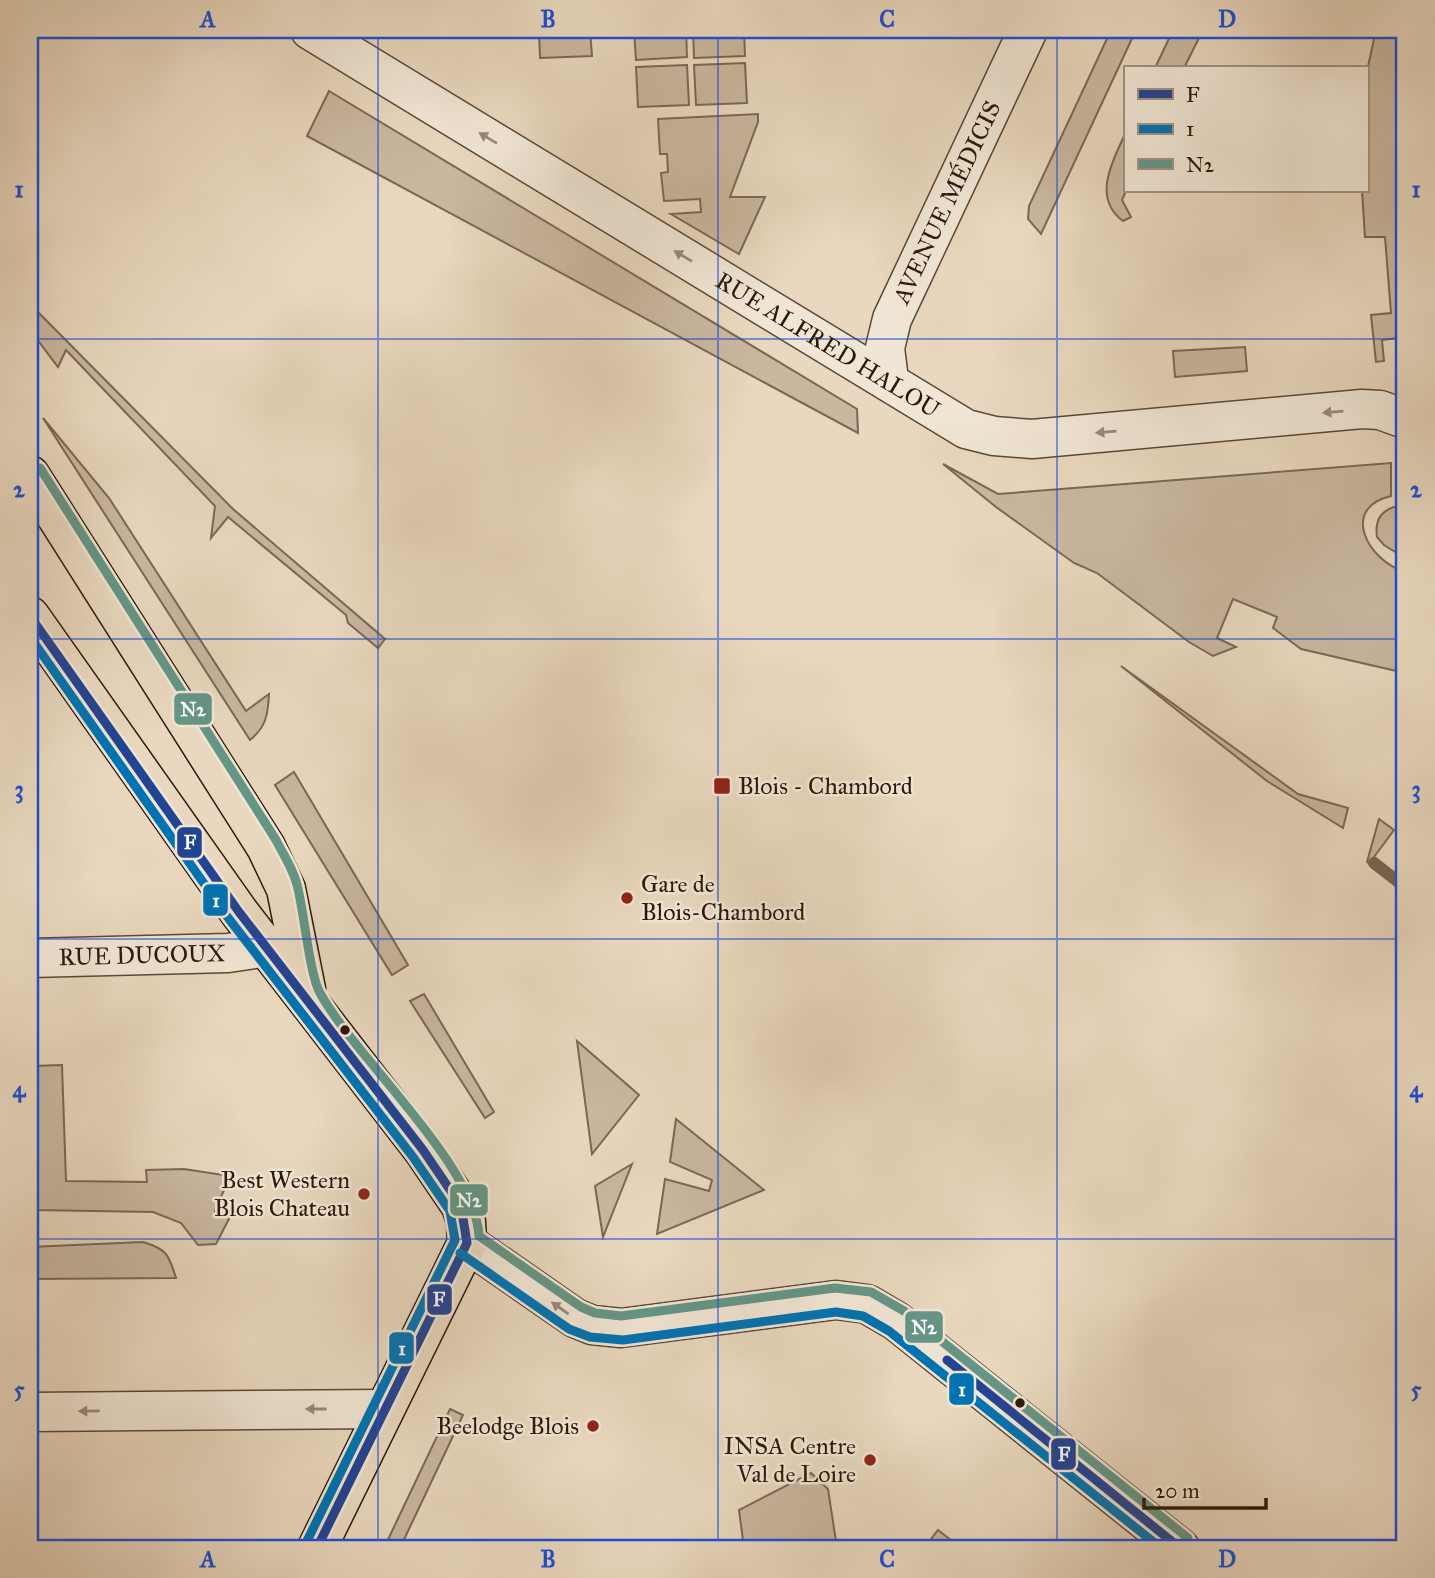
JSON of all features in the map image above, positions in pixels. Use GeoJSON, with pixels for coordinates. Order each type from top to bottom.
{"type":"FeatureCollection","features":[{"type":"Feature","properties":{"kind":"main road"},"geometry":{"type":"LineString","coordinates":[[30,475],[266,847],[286,889],[282,945]]}},
{"type":"Feature","properties":{"kind":"main road"},"geometry":{"type":"LineString","coordinates":[[30,616],[239,912],[282,945],[307,997],[423,1150],[461,1206],[466,1222],[467,1243],[317,1548]]}},
{"type":"Feature","properties":{"kind":"street","name":"RUE ALFRED HALOU"},"geometry":{"type":"LineString","coordinates":[[310,30],[966,429],[994,436],[1032,439],[1362,409],[1380,410],[1405,419]]}},
{"type":"Feature","properties":{"kind":"street","name":"AVENUE MÉDICIS"},"geometry":{"type":"LineString","coordinates":[[889,380],[885,348],[892,318],[1028,30]]}},
{"type":"Feature","properties":{"kind":"street","name":"RUE DUCOUX"},"geometry":{"type":"LineString","coordinates":[[30,958],[228,953],[282,945]]}},
{"type":"Feature","properties":{"kind":"street"},"geometry":{"type":"LineString","coordinates":[[467,1243],[575,1318],[592,1325],[621,1328],[836,1300],[867,1304],[897,1321],[1180,1548]]}},
{"type":"Feature","properties":{"kind":"street"},"geometry":{"type":"LineString","coordinates":[[30,1412],[384,1409]]}},
{"type":"Feature","properties":{"kind":"shaded area"},"geometry":{"type":"Polygon","coordinates":[[[539,30],[590,30],[592,56],[540,58],[539,30]]]}},
{"type":"Feature","properties":{"kind":"shaded area"},"geometry":{"type":"Polygon","coordinates":[[[634,30],[686,30],[687,57],[636,60],[634,30]]]}},
{"type":"Feature","properties":{"kind":"shaded area"},"geometry":{"type":"Polygon","coordinates":[[[693,30],[744,30],[745,56],[694,58],[693,30]]]}},
{"type":"Feature","properties":{"kind":"shaded area"},"geometry":{"type":"Polygon","coordinates":[[[1111,30],[1136,30],[1041,234],[1028,219],[1029,206],[1111,30]]]}},
{"type":"Feature","properties":{"kind":"shaded area"},"geometry":{"type":"Polygon","coordinates":[[[1173,30],[1203,30],[1185,66],[1156,66],[1173,30]]]}},
{"type":"Feature","properties":{"kind":"shaded area"},"geometry":{"type":"Polygon","coordinates":[[[1376,30],[1405,30],[1405,337],[1382,340],[1384,361],[1376,362],[1371,315],[1391,313],[1385,237],[1365,237],[1362,192],[1368,192],[1368,66],[1376,30]]]}},
{"type":"Feature","properties":{"kind":"shaded area"},"geometry":{"type":"Polygon","coordinates":[[[745,63],[747,103],[696,105],[694,65],[745,63]]]}},
{"type":"Feature","properties":{"kind":"shaded area"},"geometry":{"type":"Polygon","coordinates":[[[687,65],[689,105],[638,107],[636,67],[687,65]]]}},
{"type":"Feature","properties":{"kind":"shaded area"},"geometry":{"type":"Polygon","coordinates":[[[329,91],[857,409],[858,433],[307,136],[329,91]]]}},
{"type":"Feature","properties":{"kind":"shaded area"},"geometry":{"type":"Polygon","coordinates":[[[758,114],[758,122],[730,197],[765,197],[739,254],[671,214],[701,212],[700,199],[664,201],[661,173],[668,172],[667,154],[660,154],[658,119],[758,114]]]}},
{"type":"Feature","properties":{"kind":"shaded area"},"geometry":{"type":"Polygon","coordinates":[[[1124,136],[1126,192],[1122,200],[1131,217],[1123,221],[1108,202],[1110,168],[1124,136]]]}},
{"type":"Feature","properties":{"kind":"shaded area"},"geometry":{"type":"Polygon","coordinates":[[[30,304],[233,509],[385,639],[378,648],[348,623],[346,615],[228,517],[211,538],[215,506],[66,350],[58,367],[30,330],[30,304]]]}},
{"type":"Feature","properties":{"kind":"shaded area"},"geometry":{"type":"Polygon","coordinates":[[[1245,347],[1247,371],[1175,377],[1173,351],[1245,347]]]}},
{"type":"Feature","properties":{"kind":"shaded area"},"geometry":{"type":"Polygon","coordinates":[[[43,418],[109,498],[246,711],[269,694],[265,720],[250,740],[43,418]]]}},
{"type":"Feature","properties":{"kind":"shaded area"},"geometry":{"type":"Polygon","coordinates":[[[1391,463],[1391,496],[1375,502],[1366,511],[1363,522],[1370,546],[1391,566],[1405,572],[1401,594],[1405,596],[1405,673],[1301,649],[1273,628],[1277,617],[1233,599],[1217,638],[1236,647],[1213,656],[1189,642],[1097,573],[1074,563],[996,507],[943,464],[998,494],[1391,463]]]}},
{"type":"Feature","properties":{"kind":"shaded area"},"geometry":{"type":"Polygon","coordinates":[[[1394,507],[1405,507],[1405,558],[1384,545],[1377,537],[1379,518],[1394,507]]]}},
{"type":"Feature","properties":{"kind":"shaded area"},"geometry":{"type":"Polygon","coordinates":[[[1121,666],[1298,794],[1348,808],[1343,828],[1267,781],[1121,666]]]}},
{"type":"Feature","properties":{"kind":"shaded area"},"geometry":{"type":"Polygon","coordinates":[[[294,772],[408,965],[392,975],[275,785],[294,772]]]}},
{"type":"Feature","properties":{"kind":"shaded area"},"geometry":{"type":"Polygon","coordinates":[[[1379,819],[1394,830],[1374,857],[1405,882],[1405,892],[1367,862],[1379,819]]]}},
{"type":"Feature","properties":{"kind":"shaded area"},"geometry":{"type":"Polygon","coordinates":[[[424,994],[494,1112],[485,1118],[410,1001],[424,994]]]}},
{"type":"Feature","properties":{"kind":"shaded area"},"geometry":{"type":"Polygon","coordinates":[[[577,1041],[639,1095],[592,1154],[577,1041]]]}},
{"type":"Feature","properties":{"kind":"shaded area"},"geometry":{"type":"Polygon","coordinates":[[[62,1065],[66,1181],[147,1182],[146,1170],[184,1169],[230,1176],[215,1211],[230,1217],[216,1244],[198,1245],[181,1223],[153,1212],[35,1210],[30,1066],[62,1065]]]}},
{"type":"Feature","properties":{"kind":"shaded area"},"geometry":{"type":"Polygon","coordinates":[[[676,1119],[764,1190],[657,1234],[665,1179],[709,1191],[712,1180],[670,1162],[676,1119]]]}},
{"type":"Feature","properties":{"kind":"shaded area"},"geometry":{"type":"Polygon","coordinates":[[[632,1164],[603,1237],[595,1186],[632,1164]]]}},
{"type":"Feature","properties":{"kind":"shaded area"},"geometry":{"type":"Polygon","coordinates":[[[143,1242],[166,1254],[176,1278],[30,1279],[30,1247],[143,1242]]]}},
{"type":"Feature","properties":{"kind":"shaded area"},"geometry":{"type":"Polygon","coordinates":[[[450,1409],[463,1415],[400,1548],[384,1548],[450,1409]]]}},
{"type":"Feature","properties":{"kind":"shaded area"},"geometry":{"type":"Polygon","coordinates":[[[811,1473],[828,1489],[837,1548],[744,1548],[739,1510],[811,1473]]]}},
{"type":"Feature","properties":{"kind":"shaded area"},"geometry":{"type":"Polygon","coordinates":[[[938,1530],[961,1548],[924,1548],[938,1530]]]}},
{"type":"Feature","properties":{"kind":"waterway"},"geometry":{"type":"LineString","coordinates":[[1374,863],[1405,887]]}},
{"type":"Feature","properties":{"kind":"transit line","name":"N2"},"geometry":{"type":"LineString","coordinates":[[40,468],[276,840],[297,883],[313,973],[320,993],[337,1020],[437,1145],[458,1177],[473,1208],[479,1236],[581,1307],[595,1313],[621,1316],[835,1288],[871,1292],[904,1311],[1188,1538]]}},
{"type":"Feature","properties":{"kind":"transit line","name":"F"},"geometry":{"type":"LineString","coordinates":[[30,616],[239,912],[423,1150],[461,1206],[467,1243],[317,1548]]}},
{"type":"Feature","properties":{"kind":"transit line","name":"1"},"geometry":{"type":"LineString","coordinates":[[30,637],[229,919],[413,1157],[450,1211],[455,1240],[306,1543]]}},
{"type":"Feature","properties":{"kind":"transit line","name":"1"},"geometry":{"type":"LineString","coordinates":[[460,1253],[569,1329],[590,1337],[623,1340],[836,1312],[863,1316],[889,1331],[1161,1548]]}},
{"type":"Feature","properties":{"kind":"transit line","name":"F"},"geometry":{"type":"LineString","coordinates":[[947,1360],[1180,1548]]}},
{"type":"Feature","properties":{"kind":"place","name":"Blois - Chambord"},"geometry":{"type":"Point","coordinates":[722,786]}},
{"type":"Feature","properties":{"kind":"place","name":"Gare de Blois-Chambord"},"geometry":{"type":"Point","coordinates":[627,898]}},
{"type":"Feature","properties":{"kind":"place","name":"Best Western Blois Chateau"},"geometry":{"type":"Point","coordinates":[364,1194]}},
{"type":"Feature","properties":{"kind":"place","name":"Beelodge Blois"},"geometry":{"type":"Point","coordinates":[593,1426]}},
{"type":"Feature","properties":{"kind":"place","name":"INSA Centre Val de Loire"},"geometry":{"type":"Point","coordinates":[870,1460]}}]}
